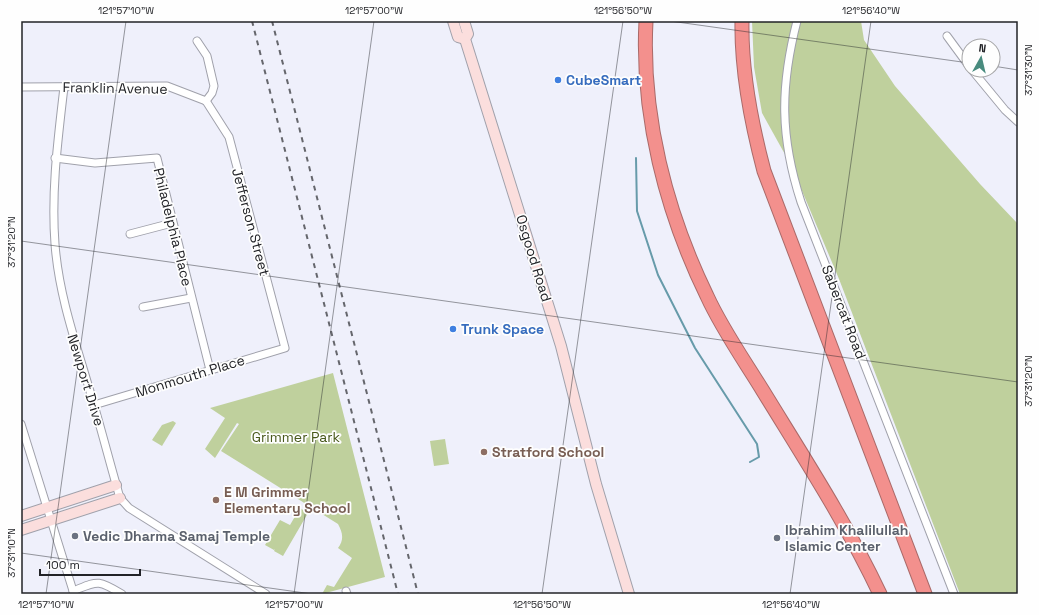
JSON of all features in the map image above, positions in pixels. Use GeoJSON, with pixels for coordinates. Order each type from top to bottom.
{"type":"FeatureCollection","features":[{"type":"Feature","properties":{"kind":"highway"},"geometry":{"type":"LineString","coordinates":[[646,21],[646,77],[651,118],[658,156],[678,223],[692,263],[707,297],[724,329],[823,488],[880,594]]}},
{"type":"Feature","properties":{"kind":"highway"},"geometry":{"type":"LineString","coordinates":[[742,21],[743,61],[748,99],[754,134],[764,171],[925,594]]}},
{"type":"Feature","properties":{"kind":"main road","name":"Osgood Road"},"geometry":{"type":"LineString","coordinates":[[453,21],[458,36],[465,39]]}},
{"type":"Feature","properties":{"kind":"main road","name":"Osgood Road"},"geometry":{"type":"LineString","coordinates":[[464,21],[468,34],[465,39],[561,346],[596,484],[629,594]]}},
{"type":"Feature","properties":{"kind":"main road"},"geometry":{"type":"LineString","coordinates":[[21,516],[116,486]]}},
{"type":"Feature","properties":{"kind":"main road"},"geometry":{"type":"LineString","coordinates":[[21,530],[120,498]]}},
{"type":"Feature","properties":{"kind":"street","name":"Sabercat Road"},"geometry":{"type":"LineString","coordinates":[[798,21],[788,61],[784,107],[788,155],[794,178],[810,224],[954,594]]}},
{"type":"Feature","properties":{"kind":"street"},"geometry":{"type":"LineString","coordinates":[[947,36],[961,55]]}},
{"type":"Feature","properties":{"kind":"street"},"geometry":{"type":"LineString","coordinates":[[197,42],[206,56],[214,86],[212,93],[206,101]]}},
{"type":"Feature","properties":{"kind":"street"},"geometry":{"type":"LineString","coordinates":[[979,78],[1005,110],[1018,122]]}},
{"type":"Feature","properties":{"kind":"street","name":"Franklin Avenue"},"geometry":{"type":"LineString","coordinates":[[21,87],[167,86],[206,101]]}},
{"type":"Feature","properties":{"kind":"street","name":"Newport Drive"},"geometry":{"type":"LineString","coordinates":[[64,87],[55,158],[55,244],[68,320],[120,498],[128,508],[266,594]]}},
{"type":"Feature","properties":{"kind":"street","name":"Jefferson Street"},"geometry":{"type":"LineString","coordinates":[[206,101],[229,137],[285,348]]}},
{"type":"Feature","properties":{"kind":"street","name":"Philadelphia Place"},"geometry":{"type":"LineString","coordinates":[[55,158],[95,163],[156,158],[210,370]]}},
{"type":"Feature","properties":{"kind":"street"},"geometry":{"type":"LineString","coordinates":[[130,234],[172,223]]}},
{"type":"Feature","properties":{"kind":"street"},"geometry":{"type":"LineString","coordinates":[[143,307],[191,298]]}},
{"type":"Feature","properties":{"kind":"street","name":"Monmouth Place"},"geometry":{"type":"LineString","coordinates":[[94,405],[285,348]]}},
{"type":"Feature","properties":{"kind":"street"},"geometry":{"type":"LineString","coordinates":[[21,424],[73,592],[94,582],[105,584],[122,594]]}},
{"type":"Feature","properties":{"kind":"green space"},"geometry":{"type":"Polygon","coordinates":[[[752,21],[861,21],[864,40],[895,86],[980,184],[1018,224],[1018,594],[960,594],[839,279],[792,167],[762,113],[754,67],[752,21]]]}},
{"type":"Feature","properties":{"kind":"green space","name":"Grimmer Park"},"geometry":{"type":"Polygon","coordinates":[[[333,373],[385,577],[322,594],[327,585],[334,587],[352,558],[338,548],[342,536],[338,524],[221,451],[239,424],[237,423],[215,458],[205,449],[225,418],[210,408],[333,373]]]}},
{"type":"Feature","properties":{"kind":"green space"},"geometry":{"type":"Polygon","coordinates":[[[173,421],[176,423],[162,446],[152,440],[162,425],[173,421]]]}},
{"type":"Feature","properties":{"kind":"green space"},"geometry":{"type":"Polygon","coordinates":[[[445,439],[449,464],[434,466],[430,441],[445,439]]]}},
{"type":"Feature","properties":{"kind":"green space"},"geometry":{"type":"Polygon","coordinates":[[[300,508],[308,513],[283,556],[274,551],[275,549],[274,550],[265,545],[280,520],[290,525],[300,508]]]}},
{"type":"Feature","properties":{"kind":"waterway"},"geometry":{"type":"LineString","coordinates":[[636,158],[637,211],[658,275],[695,348],[757,444],[759,457],[750,462]]}},
{"type":"Feature","properties":{"kind":"railway"},"geometry":{"type":"LineString","coordinates":[[252,21],[398,594]]}},
{"type":"Feature","properties":{"kind":"railway"},"geometry":{"type":"LineString","coordinates":[[272,21],[418,594]]}},
{"type":"Feature","properties":{"kind":"place","name":"CubeSmart"},"geometry":{"type":"Point","coordinates":[558,80]}},
{"type":"Feature","properties":{"kind":"place","name":"Trunk Space"},"geometry":{"type":"Point","coordinates":[453,329]}},
{"type":"Feature","properties":{"kind":"place","name":"Stratford School"},"geometry":{"type":"Point","coordinates":[484,452]}},
{"type":"Feature","properties":{"kind":"place","name":"E M Grimmer Elementary School"},"geometry":{"type":"Point","coordinates":[216,500]}},
{"type":"Feature","properties":{"kind":"place","name":"Vedic Dharma Samaj Temple"},"geometry":{"type":"Point","coordinates":[75,536]}},
{"type":"Feature","properties":{"kind":"place","name":"Ibrahim Khalilullah Islamic Center"},"geometry":{"type":"Point","coordinates":[777,538]}}]}
